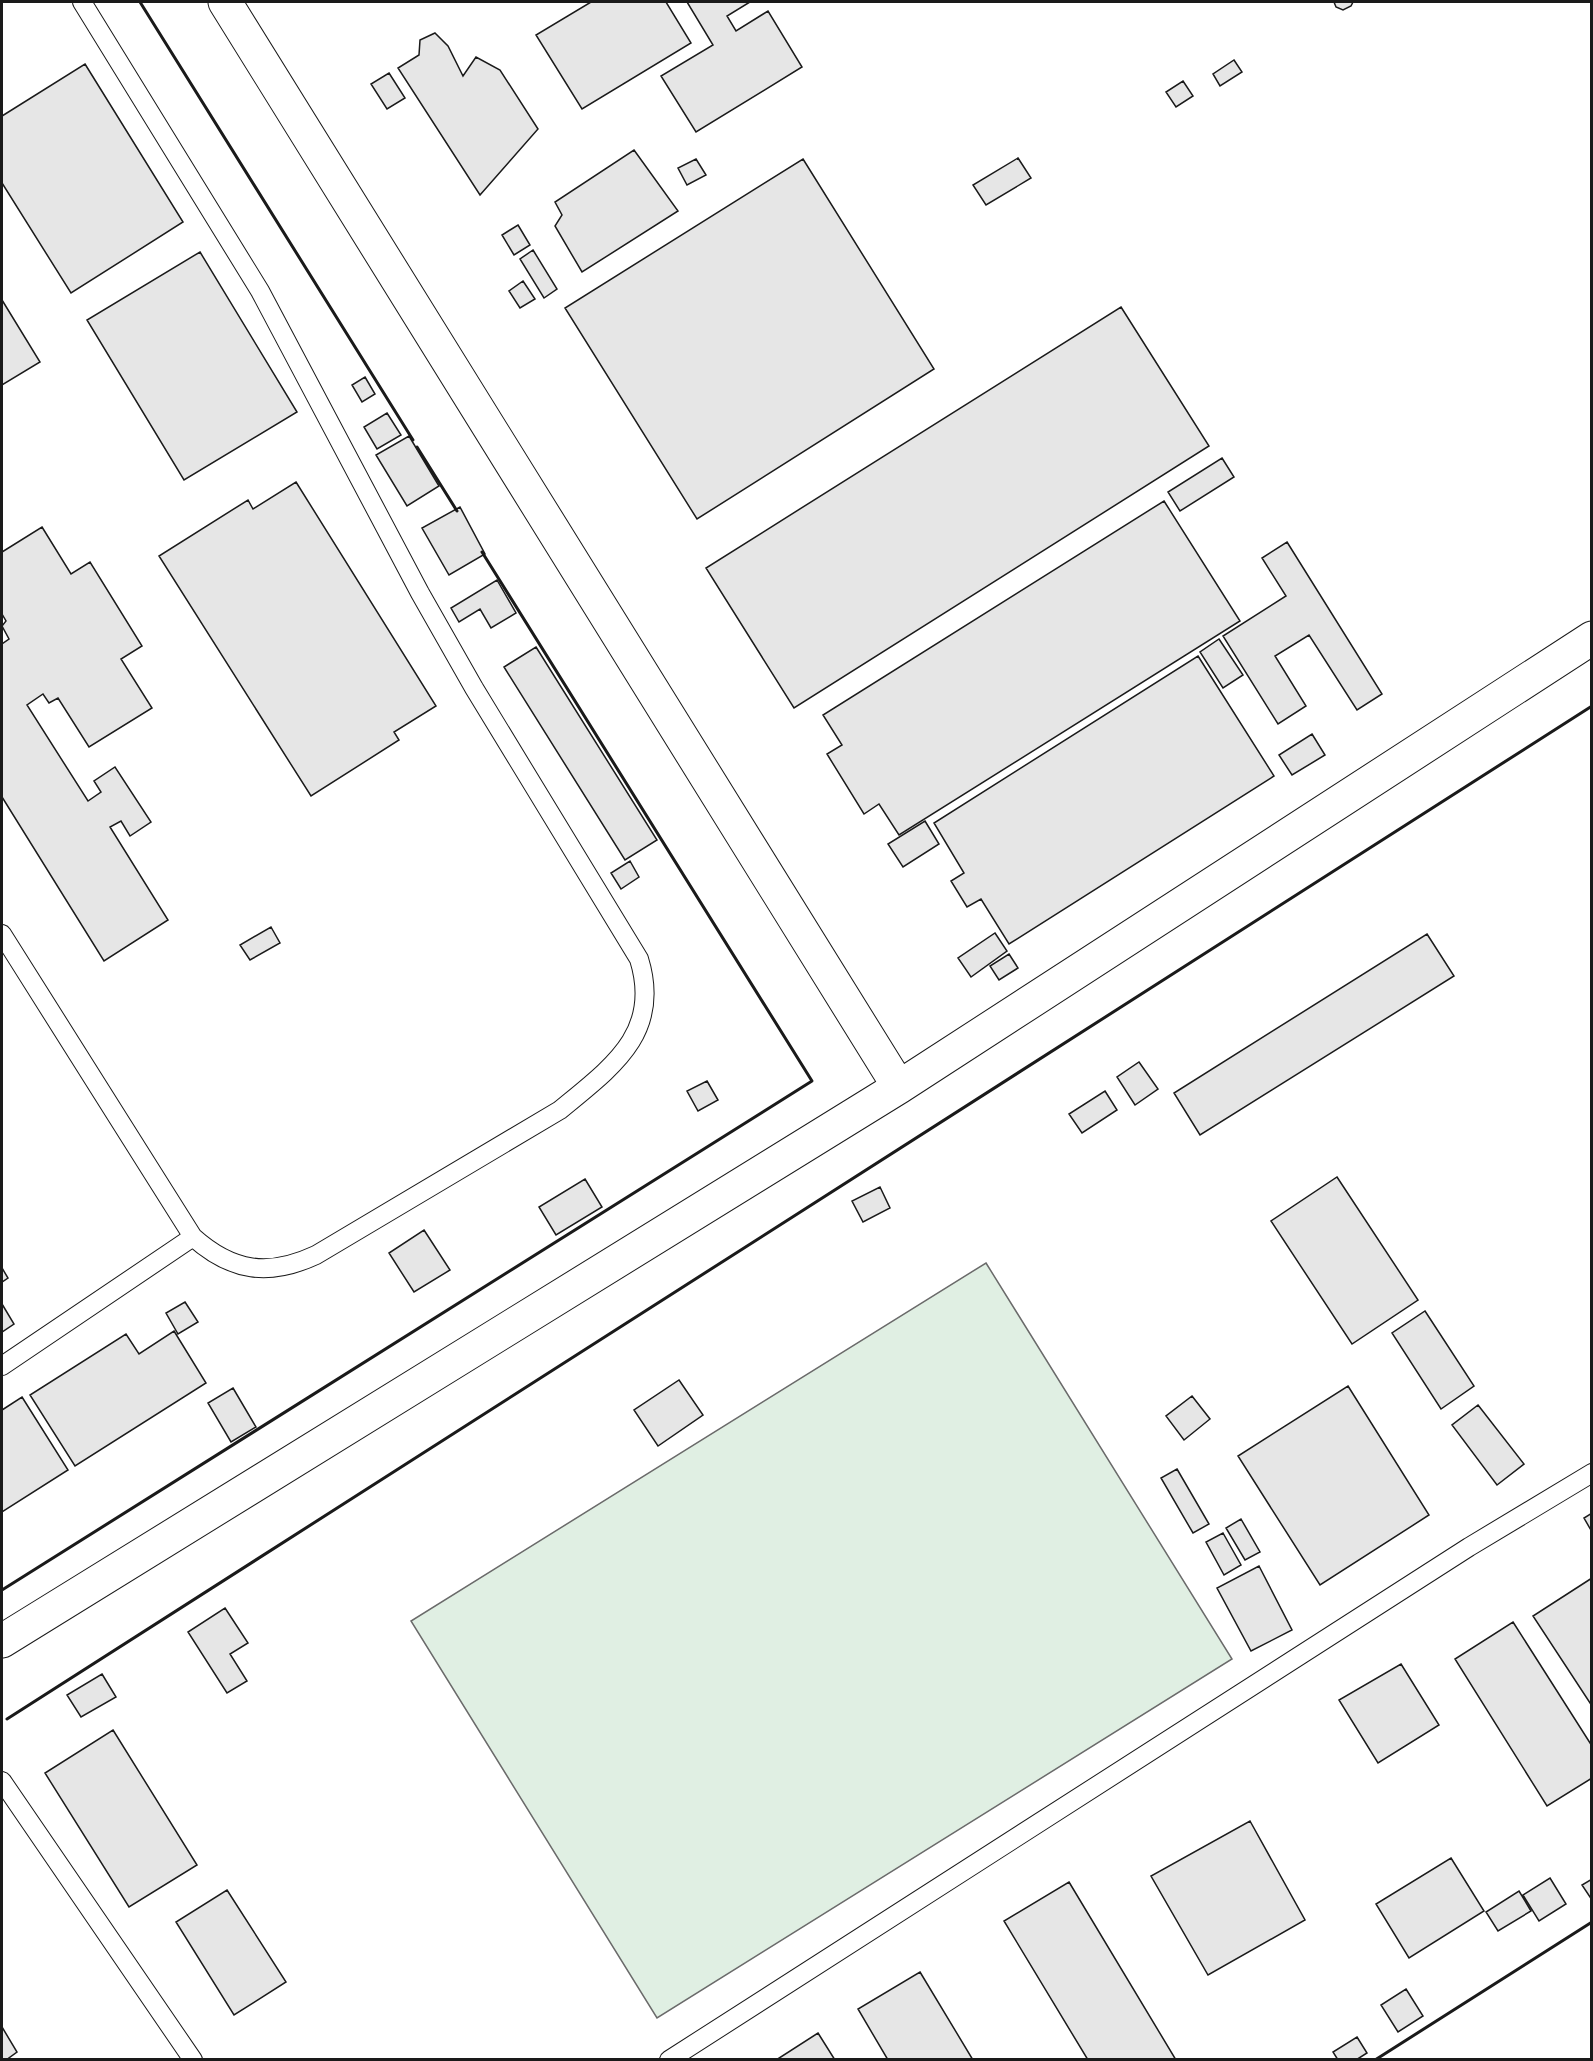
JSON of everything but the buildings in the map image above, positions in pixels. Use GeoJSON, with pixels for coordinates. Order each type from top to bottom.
{"type":"FeatureCollection","features":[{"type":"Feature","properties":{"kind":"street"},"geometry":{"type":"LineString","coordinates":[[225,2],[899,1087]]}},
{"type":"Feature","properties":{"kind":"street"},"geometry":{"type":"LineString","coordinates":[[2,1641],[899,1087],[1592,638]]}},
{"type":"Feature","properties":{"kind":"lane"},"geometry":{"type":"LineString","coordinates":[[2,934],[193,1237],[209,1251],[227,1261],[249,1268],[272,1269],[295,1265],[316,1255],[527,1132],[583,1091],[633,1038],[642,1020],[646,1000],[645,979],[639,959],[474,688],[420,592],[260,291],[82,2]]}},
{"type":"Feature","properties":{"kind":"lane"},"geometry":{"type":"LineString","coordinates":[[2,1366],[193,1237]]}},
{"type":"Feature","properties":{"kind":"lane"},"geometry":{"type":"LineString","coordinates":[[669,2060],[1469,1547],[1592,1473]]}},
{"type":"Feature","properties":{"kind":"lane"},"geometry":{"type":"LineString","coordinates":[[2,1781],[194,2060]]}},
{"type":"Feature","properties":{"kind":"green space"},"geometry":{"type":"Polygon","coordinates":[[[986,1263],[1232,1659],[657,2018],[411,1621],[986,1263]]]}},
{"type":"Feature","properties":{"kind":"wall"},"geometry":{"type":"LineString","coordinates":[[140,2],[413,440]]}},
{"type":"Feature","properties":{"kind":"wall"},"geometry":{"type":"LineString","coordinates":[[417,447],[457,511]]}},
{"type":"Feature","properties":{"kind":"wall"},"geometry":{"type":"LineString","coordinates":[[2,1590],[812,1081],[482,552]]}},
{"type":"Feature","properties":{"kind":"wall"},"geometry":{"type":"LineString","coordinates":[[7,1719],[1592,706]]}},
{"type":"Feature","properties":{"kind":"wall"},"geometry":{"type":"LineString","coordinates":[[1375,2060],[1592,1922]]}}]}
